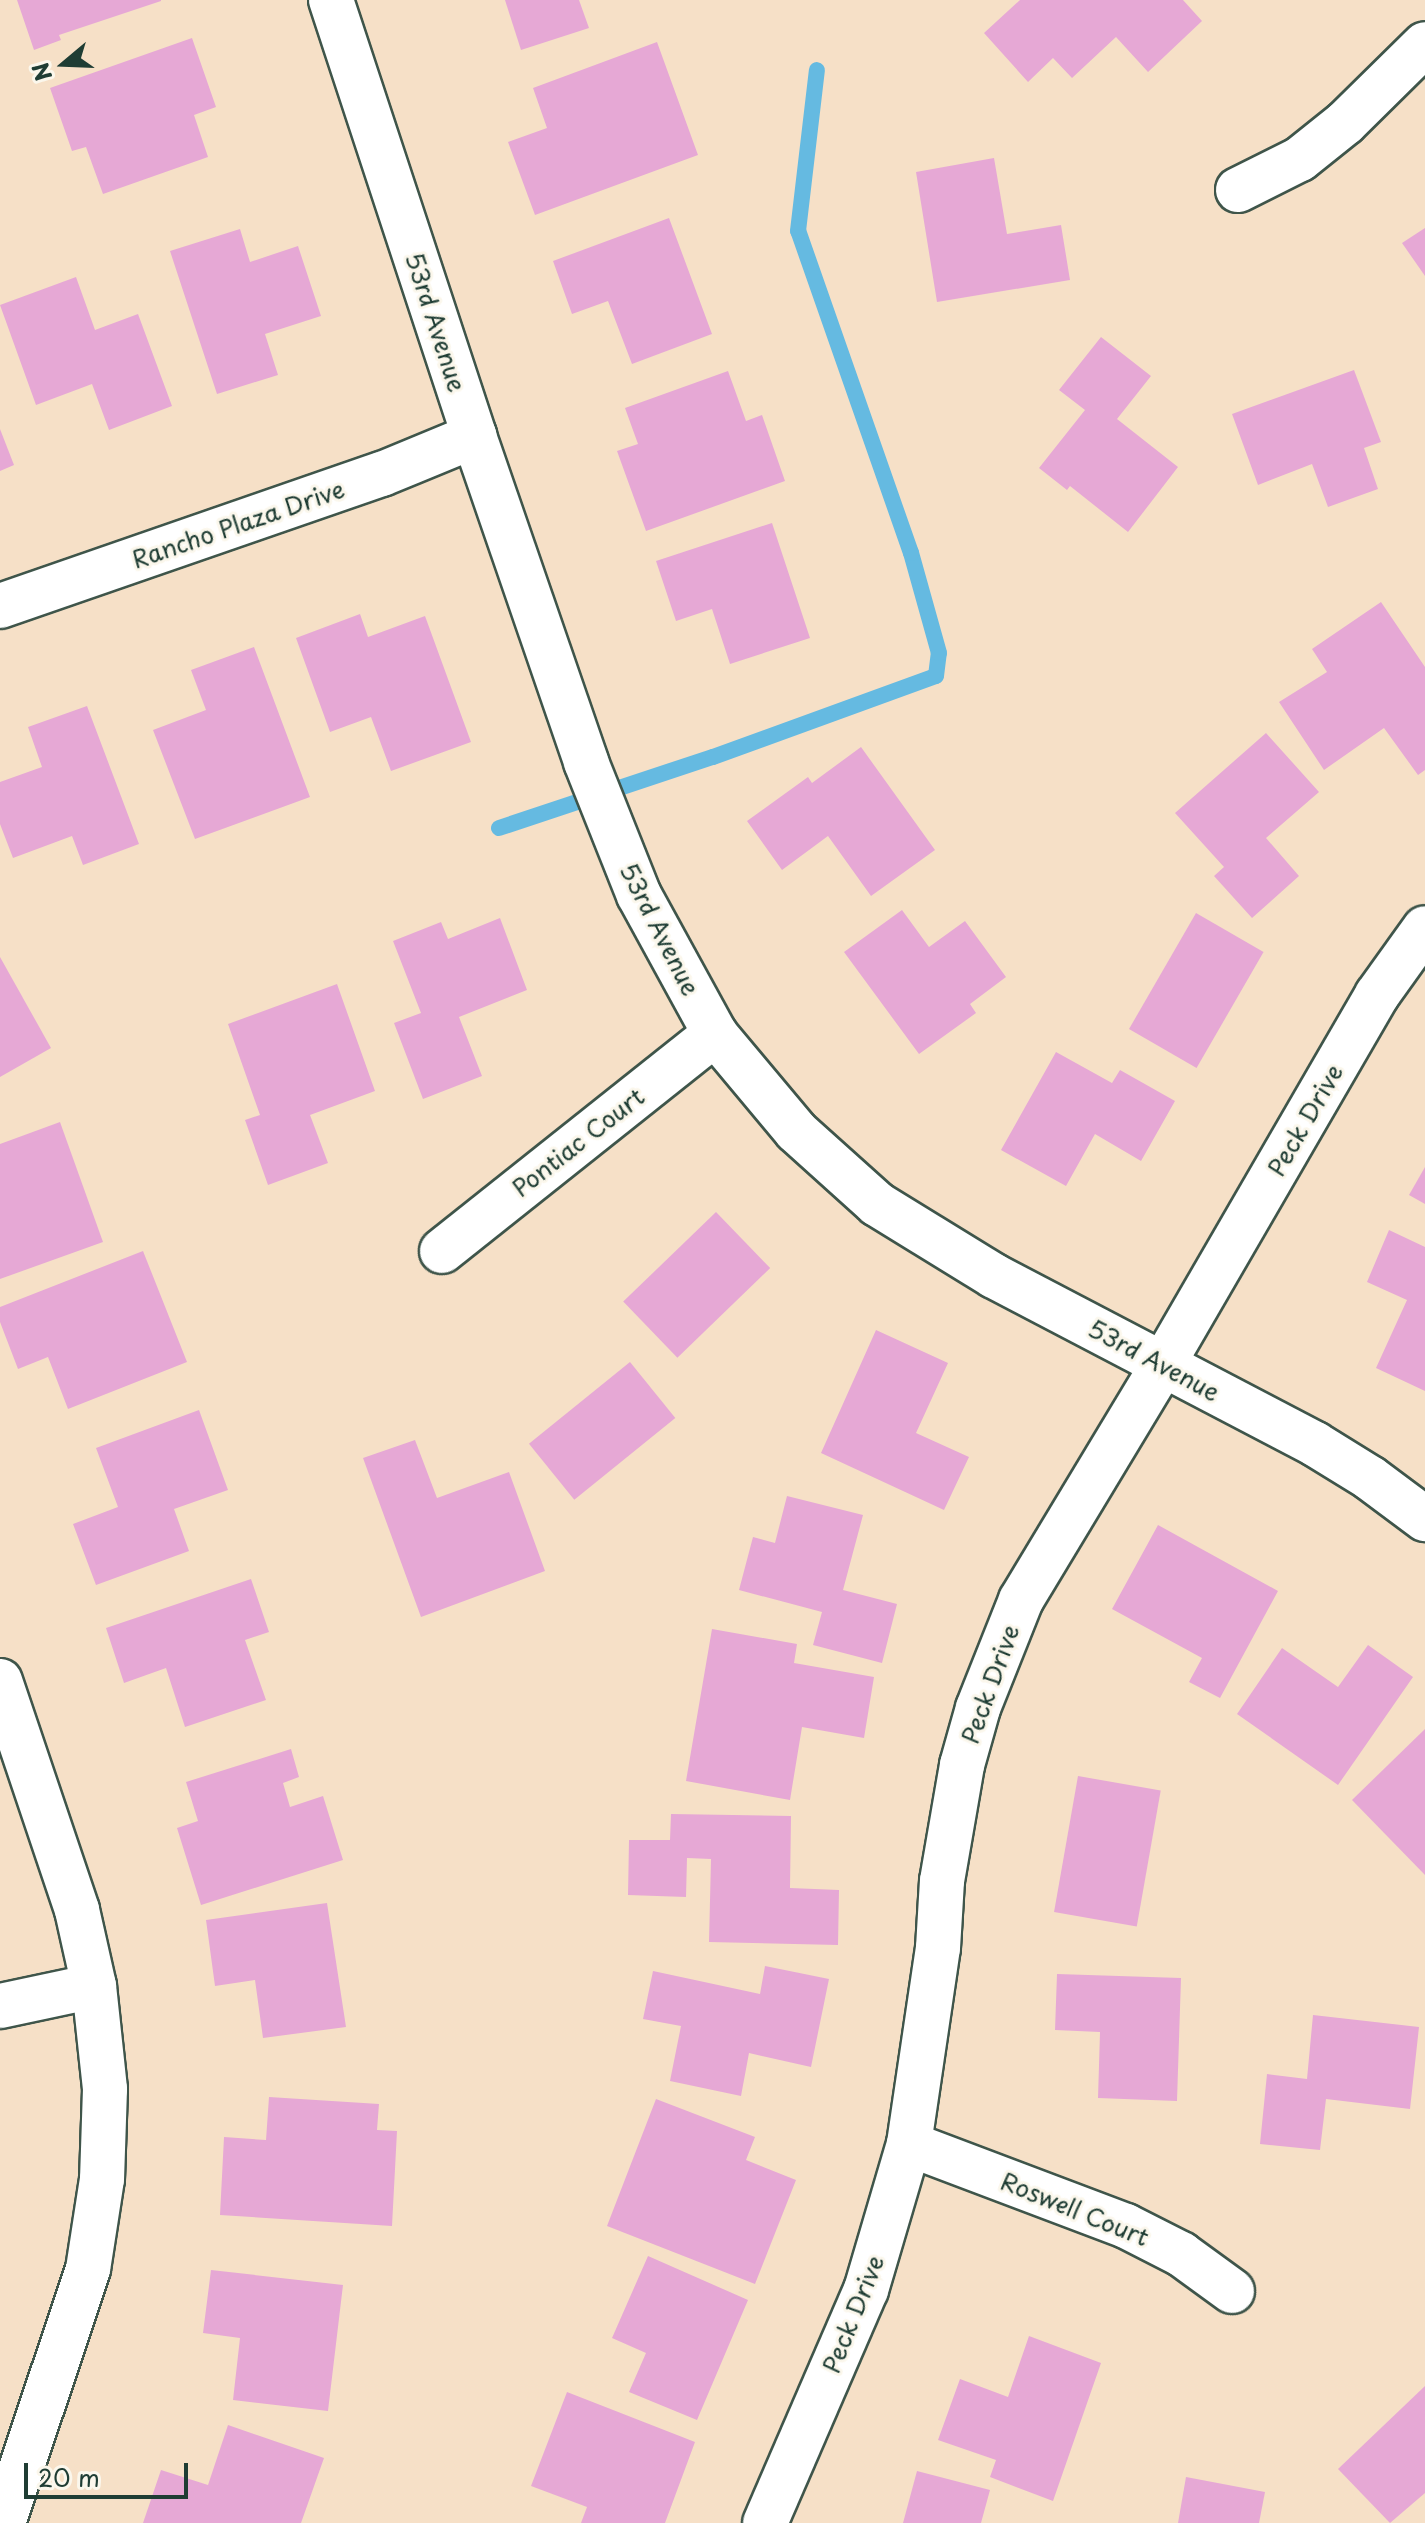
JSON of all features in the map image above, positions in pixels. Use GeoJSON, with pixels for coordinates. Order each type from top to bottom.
{"type":"FeatureCollection","features":[{"type":"Feature","properties":{"kind":"street","name":"53rd Avenue"},"geometry":{"type":"LineString","coordinates":[[331,0],[474,436],[586,762],[639,895],[715,1034],[796,1131],[877,1204],[994,1276],[1315,1444],[1370,1478],[1425,1519]]}},
{"type":"Feature","properties":{"kind":"street"},"geometry":{"type":"LineString","coordinates":[[1238,190],[1300,159],[1345,123],[1425,44]]}},
{"type":"Feature","properties":{"kind":"street","name":"Rancho Plaza Drive"},"geometry":{"type":"LineString","coordinates":[[0,606],[382,474],[474,436]]}},
{"type":"Feature","properties":{"kind":"street","name":"Peck Drive"},"geometry":{"type":"LineString","coordinates":[[765,2523],[866,2290],[909,2144],[935,1977],[942,1881],[962,1765],[978,1708],[1021,1600],[1162,1366],[1377,995],[1425,928]]}},
{"type":"Feature","properties":{"kind":"street","name":"Pontiac Court"},"geometry":{"type":"LineString","coordinates":[[442,1251],[715,1034]]}},
{"type":"Feature","properties":{"kind":"street"},"geometry":{"type":"LineString","coordinates":[[0,1681],[77,1910],[94,1986],[105,2089],[102,2179],[88,2269],[3,2523]]}},
{"type":"Feature","properties":{"kind":"street"},"geometry":{"type":"LineString","coordinates":[[0,2006],[94,1986]]}},
{"type":"Feature","properties":{"kind":"street","name":"Roswell Court"},"geometry":{"type":"LineString","coordinates":[[909,2144],[1126,2226],[1181,2254],[1232,2291]]}},
{"type":"Feature","properties":{"kind":"building"},"geometry":{"type":"Polygon","coordinates":[[[17,0],[161,1],[59,35],[61,40],[34,50],[17,0]]]}},
{"type":"Feature","properties":{"kind":"building"},"geometry":{"type":"Polygon","coordinates":[[[505,0],[579,0],[589,28],[521,50],[505,0]]]}},
{"type":"Feature","properties":{"kind":"building"},"geometry":{"type":"Polygon","coordinates":[[[1020,0],[1183,0],[1202,21],[1148,72],[1116,37],[1072,78],[1053,58],[1028,82],[984,33],[1020,0]]]}},
{"type":"Feature","properties":{"kind":"building"},"geometry":{"type":"Polygon","coordinates":[[[192,38],[216,107],[194,115],[208,157],[103,194],[86,147],[72,151],[50,88],[192,38]]]}},
{"type":"Feature","properties":{"kind":"building"},"geometry":{"type":"Polygon","coordinates":[[[657,42],[698,155],[535,215],[508,142],[547,128],[533,88],[657,42]]]}},
{"type":"Feature","properties":{"kind":"building"},"geometry":{"type":"Polygon","coordinates":[[[994,158],[1007,234],[1061,225],[1070,280],[937,302],[916,172],[994,158]]]}},
{"type":"Feature","properties":{"kind":"building"},"geometry":{"type":"Polygon","coordinates":[[[669,218],[712,334],[632,364],[608,301],[572,314],[553,261],[669,218]]]}},
{"type":"Feature","properties":{"kind":"building"},"geometry":{"type":"Polygon","coordinates":[[[1425,228],[1425,276],[1402,243],[1425,228]]]}},
{"type":"Feature","properties":{"kind":"building"},"geometry":{"type":"Polygon","coordinates":[[[240,229],[250,262],[298,246],[321,316],[265,334],[278,375],[217,394],[170,251],[240,229]]]}},
{"type":"Feature","properties":{"kind":"building"},"geometry":{"type":"Polygon","coordinates":[[[76,277],[95,330],[138,314],[172,406],[109,430],[92,384],[36,405],[0,305],[76,277]]]}},
{"type":"Feature","properties":{"kind":"building"},"geometry":{"type":"Polygon","coordinates":[[[1101,337],[1151,376],[1117,419],[1178,467],[1128,532],[1070,486],[1067,490],[1039,468],[1085,410],[1059,390],[1101,337]]]}},
{"type":"Feature","properties":{"kind":"building"},"geometry":{"type":"Polygon","coordinates":[[[1354,370],[1381,442],[1364,448],[1378,489],[1328,507],[1312,464],[1258,485],[1232,414],[1354,370]]]}},
{"type":"Feature","properties":{"kind":"building"},"geometry":{"type":"Polygon","coordinates":[[[728,371],[746,421],[762,415],[785,481],[646,531],[617,451],[638,444],[625,408],[728,371]]]}},
{"type":"Feature","properties":{"kind":"building"},"geometry":{"type":"Polygon","coordinates":[[[0,429],[14,465],[0,471],[0,429]]]}},
{"type":"Feature","properties":{"kind":"building"},"geometry":{"type":"Polygon","coordinates":[[[772,523],[810,638],[730,664],[712,609],[676,621],[656,561],[772,523]]]}},
{"type":"Feature","properties":{"kind":"building"},"geometry":{"type":"Polygon","coordinates":[[[1381,602],[1425,667],[1425,770],[1418,775],[1384,728],[1324,770],[1279,702],[1327,672],[1312,649],[1381,602]]]}},
{"type":"Feature","properties":{"kind":"building"},"geometry":{"type":"Polygon","coordinates":[[[360,614],[368,637],[425,616],[471,742],[391,771],[371,717],[330,732],[296,638],[360,614]]]}},
{"type":"Feature","properties":{"kind":"building"},"geometry":{"type":"Polygon","coordinates":[[[254,647],[310,797],[195,839],[153,730],[206,710],[191,670],[254,647]]]}},
{"type":"Feature","properties":{"kind":"building"},"geometry":{"type":"Polygon","coordinates":[[[87,706],[139,844],[83,865],[72,836],[13,858],[0,824],[0,782],[42,767],[28,727],[87,706]]]}},
{"type":"Feature","properties":{"kind":"building"},"geometry":{"type":"Polygon","coordinates":[[[1266,733],[1319,792],[1266,838],[1299,876],[1252,918],[1214,876],[1224,867],[1175,813],[1266,733]]]}},
{"type":"Feature","properties":{"kind":"building"},"geometry":{"type":"Polygon","coordinates":[[[861,747],[935,850],[871,896],[828,836],[782,870],[747,821],[808,777],[812,783],[861,747]]]}},
{"type":"Feature","properties":{"kind":"building"},"geometry":{"type":"Polygon","coordinates":[[[902,910],[929,947],[965,921],[1006,977],[970,1004],[976,1013],[919,1054],[844,952],[902,910]]]}},
{"type":"Feature","properties":{"kind":"building"},"geometry":{"type":"Polygon","coordinates":[[[1196,913],[1264,952],[1197,1068],[1129,1029],[1196,913]]]}},
{"type":"Feature","properties":{"kind":"building"},"geometry":{"type":"Polygon","coordinates":[[[500,918],[527,990],[459,1017],[482,1076],[423,1099],[394,1023],[421,1013],[393,941],[441,922],[448,939],[500,918]]]}},
{"type":"Feature","properties":{"kind":"building"},"geometry":{"type":"Polygon","coordinates":[[[0,957],[51,1048],[0,1077],[0,957]]]}},
{"type":"Feature","properties":{"kind":"building"},"geometry":{"type":"Polygon","coordinates":[[[337,984],[375,1091],[310,1115],[328,1163],[268,1185],[245,1120],[260,1115],[228,1024],[337,984]]]}},
{"type":"Feature","properties":{"kind":"building"},"geometry":{"type":"Polygon","coordinates":[[[1056,1052],[1112,1083],[1120,1070],[1175,1101],[1141,1161],[1095,1134],[1066,1186],[1001,1150],[1056,1052]]]}},
{"type":"Feature","properties":{"kind":"building"},"geometry":{"type":"Polygon","coordinates":[[[60,1122],[103,1242],[0,1279],[0,1144],[60,1122]]]}},
{"type":"Feature","properties":{"kind":"building"},"geometry":{"type":"Polygon","coordinates":[[[1425,1167],[1425,1204],[1409,1195],[1425,1167]]]}},
{"type":"Feature","properties":{"kind":"building"},"geometry":{"type":"Polygon","coordinates":[[[716,1212],[770,1268],[677,1358],[623,1302],[716,1212]]]}},
{"type":"Feature","properties":{"kind":"building"},"geometry":{"type":"Polygon","coordinates":[[[1389,1230],[1425,1247],[1425,1391],[1376,1368],[1407,1300],[1367,1282],[1389,1230]]]}},
{"type":"Feature","properties":{"kind":"building"},"geometry":{"type":"Polygon","coordinates":[[[143,1251],[187,1362],[68,1409],[48,1357],[18,1369],[0,1322],[0,1307],[143,1251]]]}},
{"type":"Feature","properties":{"kind":"building"},"geometry":{"type":"Polygon","coordinates":[[[876,1330],[948,1363],[916,1433],[969,1457],[944,1510],[821,1453],[876,1330]]]}},
{"type":"Feature","properties":{"kind":"building"},"geometry":{"type":"Polygon","coordinates":[[[630,1362],[675,1418],[574,1500],[529,1444],[630,1362]]]}},
{"type":"Feature","properties":{"kind":"building"},"geometry":{"type":"Polygon","coordinates":[[[199,1410],[228,1490],[174,1509],[189,1551],[96,1585],[73,1524],[118,1507],[96,1448],[199,1410]]]}},
{"type":"Feature","properties":{"kind":"building"},"geometry":{"type":"Polygon","coordinates":[[[415,1440],[437,1498],[509,1472],[545,1571],[421,1617],[363,1458],[415,1440]]]}},
{"type":"Feature","properties":{"kind":"building"},"geometry":{"type":"Polygon","coordinates":[[[787,1496],[863,1515],[843,1590],[897,1604],[882,1663],[813,1645],[822,1612],[739,1590],[753,1537],[775,1543],[787,1496]]]}},
{"type":"Feature","properties":{"kind":"building"},"geometry":{"type":"Polygon","coordinates":[[[1158,1525],[1278,1591],[1220,1698],[1189,1682],[1202,1658],[1112,1609],[1158,1525]]]}},
{"type":"Feature","properties":{"kind":"building"},"geometry":{"type":"Polygon","coordinates":[[[251,1579],[269,1632],[245,1640],[266,1700],[185,1727],[166,1668],[124,1683],[106,1628],[251,1579]]]}},
{"type":"Feature","properties":{"kind":"building"},"geometry":{"type":"Polygon","coordinates":[[[712,1629],[797,1644],[794,1663],[874,1677],[864,1738],[802,1727],[790,1800],[686,1781],[712,1629]]]}},
{"type":"Feature","properties":{"kind":"building"},"geometry":{"type":"Polygon","coordinates":[[[1368,1645],[1413,1677],[1338,1785],[1237,1714],[1282,1648],[1338,1687],[1368,1645]]]}},
{"type":"Feature","properties":{"kind":"building"},"geometry":{"type":"Polygon","coordinates":[[[1425,1729],[1425,1875],[1352,1800],[1425,1729]]]}},
{"type":"Feature","properties":{"kind":"building"},"geometry":{"type":"Polygon","coordinates":[[[291,1749],[299,1777],[283,1783],[290,1807],[323,1796],[343,1860],[201,1905],[177,1828],[198,1821],[186,1782],[291,1749]]]}},
{"type":"Feature","properties":{"kind":"building"},"geometry":{"type":"Polygon","coordinates":[[[1078,1776],[1161,1791],[1137,1926],[1054,1912],[1078,1776]]]}},
{"type":"Feature","properties":{"kind":"building"},"geometry":{"type":"Polygon","coordinates":[[[671,1814],[791,1816],[790,1888],[839,1890],[838,1945],[709,1942],[711,1859],[687,1858],[686,1897],[628,1895],[629,1840],[670,1840],[671,1814]]]}},
{"type":"Feature","properties":{"kind":"building"},"geometry":{"type":"Polygon","coordinates":[[[327,1903],[346,2027],[263,2038],[255,1980],[215,1986],[206,1920],[327,1903]]]}},
{"type":"Feature","properties":{"kind":"building"},"geometry":{"type":"Polygon","coordinates":[[[765,1966],[829,1979],[811,2067],[749,2053],[741,2096],[670,2081],[681,2026],[643,2019],[653,1971],[760,1994],[765,1966]]]}},
{"type":"Feature","properties":{"kind":"building"},"geometry":{"type":"Polygon","coordinates":[[[1057,1974],[1181,1978],[1177,2101],[1098,2098],[1100,2032],[1055,2030],[1057,1974]]]}},
{"type":"Feature","properties":{"kind":"building"},"geometry":{"type":"Polygon","coordinates":[[[1313,2015],[1419,2027],[1410,2109],[1326,2099],[1320,2150],[1260,2144],[1267,2074],[1307,2079],[1313,2015]]]}},
{"type":"Feature","properties":{"kind":"building"},"geometry":{"type":"Polygon","coordinates":[[[269,2097],[379,2104],[377,2130],[397,2131],[392,2226],[220,2215],[224,2137],[266,2140],[269,2097]]]}},
{"type":"Feature","properties":{"kind":"building"},"geometry":{"type":"Polygon","coordinates":[[[656,2099],[755,2137],[746,2160],[796,2180],[755,2284],[607,2226],[656,2099]]]}},
{"type":"Feature","properties":{"kind":"building"},"geometry":{"type":"Polygon","coordinates":[[[648,2256],[748,2300],[697,2420],[629,2392],[646,2353],[612,2338],[648,2256]]]}},
{"type":"Feature","properties":{"kind":"building"},"geometry":{"type":"Polygon","coordinates":[[[211,2270],[343,2285],[328,2411],[233,2400],[240,2338],[203,2333],[211,2270]]]}},
{"type":"Feature","properties":{"kind":"building"},"geometry":{"type":"Polygon","coordinates":[[[1029,2336],[1101,2363],[1053,2501],[990,2477],[996,2460],[938,2440],[960,2379],[1008,2397],[1029,2336]]]}},
{"type":"Feature","properties":{"kind":"building"},"geometry":{"type":"Polygon","coordinates":[[[1425,2386],[1425,2493],[1390,2523],[1338,2469],[1425,2386]]]}},
{"type":"Feature","properties":{"kind":"building"},"geometry":{"type":"Polygon","coordinates":[[[567,2392],[695,2442],[665,2523],[581,2523],[587,2507],[531,2486],[567,2392]]]}},
{"type":"Feature","properties":{"kind":"building"},"geometry":{"type":"Polygon","coordinates":[[[228,2425],[324,2458],[301,2523],[143,2523],[161,2470],[208,2485],[228,2425]]]}},
{"type":"Feature","properties":{"kind":"building"},"geometry":{"type":"Polygon","coordinates":[[[917,2471],[990,2490],[981,2523],[903,2523],[917,2471]]]}},
{"type":"Feature","properties":{"kind":"building"},"geometry":{"type":"Polygon","coordinates":[[[1186,2477],[1265,2492],[1259,2523],[1178,2523],[1186,2477]]]}},
{"type":"Feature","properties":{"kind":"waterway"},"geometry":{"type":"LineString","coordinates":[[499,828],[713,757],[936,676],[939,653],[911,553],[798,231],[817,70]]}}]}
